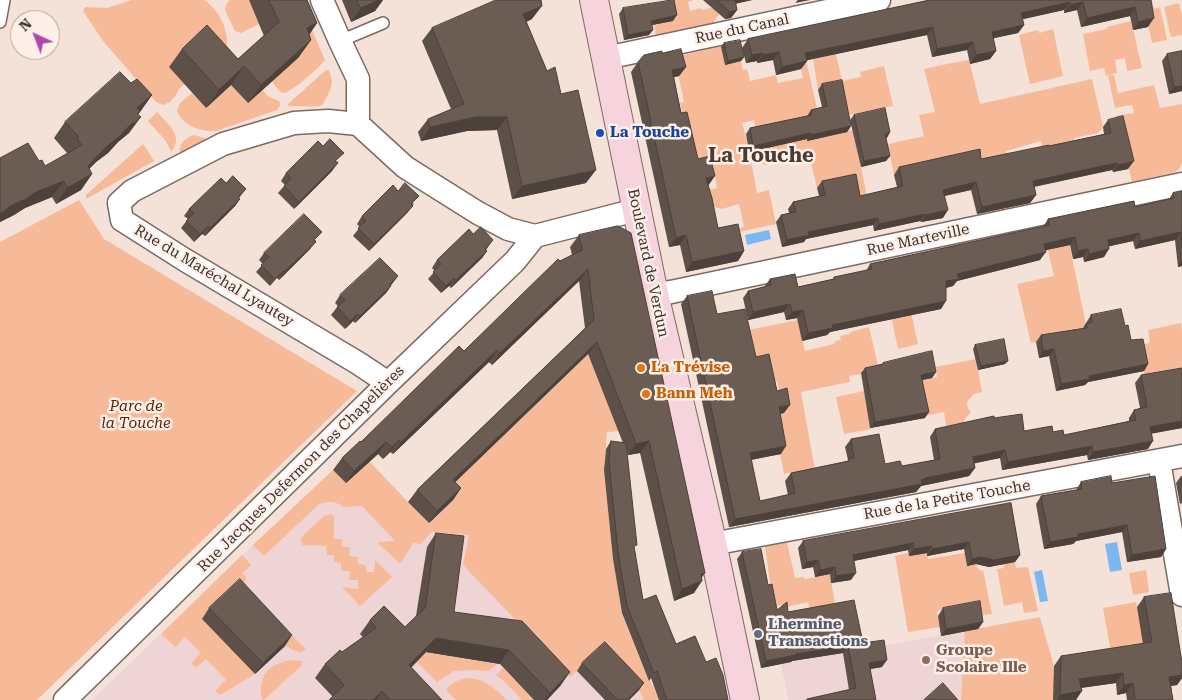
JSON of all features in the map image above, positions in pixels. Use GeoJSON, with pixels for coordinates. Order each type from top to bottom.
{"type":"FeatureCollection","features":[{"type":"Feature","properties":{"kind":"main road","name":"Boulevard de Verdun"},"geometry":{"type":"LineString","coordinates":[[594,0],[654,294],[746,700]]}},
{"type":"Feature","properties":{"kind":"street"},"geometry":{"type":"LineString","coordinates":[[322,0],[358,79],[358,124],[406,167],[478,213],[508,228],[535,236],[636,210]]}},
{"type":"Feature","properties":{"kind":"street","name":"Rue du Canal"},"geometry":{"type":"LineString","coordinates":[[606,58],[879,0]]}},
{"type":"Feature","properties":{"kind":"street","name":"Rue du Maréchal Lyautey"},"geometry":{"type":"LineString","coordinates":[[358,124],[328,121],[294,123],[223,144],[132,191],[119,203],[122,220],[388,383]]}},
{"type":"Feature","properties":{"kind":"street","name":"Rue Marteville"},"geometry":{"type":"LineString","coordinates":[[654,294],[671,292],[1182,184]]}},
{"type":"Feature","properties":{"kind":"street","name":"Rue Jacques Defermon des Chapelières"},"geometry":{"type":"LineString","coordinates":[[65,700],[515,261],[535,236]]}},
{"type":"Feature","properties":{"kind":"street","name":"Rue de la Petite Touche"},"geometry":{"type":"LineString","coordinates":[[712,544],[1182,456]]}},
{"type":"Feature","properties":{"kind":"street"},"geometry":{"type":"LineString","coordinates":[[1159,461],[1182,595]]}},
{"type":"Feature","properties":{"kind":"lane"},"geometry":{"type":"LineString","coordinates":[[0,22],[4,0]]}},
{"type":"Feature","properties":{"kind":"lane"},"geometry":{"type":"LineString","coordinates":[[340,41],[383,23]]}},
{"type":"Feature","properties":{"kind":"shaded area"},"geometry":{"type":"Polygon","coordinates":[[[588,354],[619,431],[607,432],[604,470],[613,559],[622,614],[644,669],[660,700],[92,700],[253,545],[357,449],[408,502],[588,354]]]}},
{"type":"Feature","properties":{"kind":"shaded area","name":"Groupe Scolaire Ille"},"geometry":{"type":"Polygon","coordinates":[[[1026,620],[1053,700],[788,700],[781,664],[1026,620]]]}},
{"type":"Feature","properties":{"kind":"green space"},"geometry":{"type":"Polygon","coordinates":[[[132,0],[204,0],[215,9],[225,28],[227,49],[179,89],[170,102],[163,105],[156,102],[103,41],[83,11],[86,7],[107,8],[132,0]]]}},
{"type":"Feature","properties":{"kind":"green space"},"geometry":{"type":"Polygon","coordinates":[[[230,0],[249,0],[259,24],[241,33],[235,31],[225,10],[230,0]]]}},
{"type":"Feature","properties":{"kind":"green space"},"geometry":{"type":"Polygon","coordinates":[[[666,0],[694,0],[688,2],[690,11],[715,7],[719,14],[713,23],[656,35],[654,25],[673,21],[666,0]]]}},
{"type":"Feature","properties":{"kind":"green space"},"geometry":{"type":"Polygon","coordinates":[[[1152,0],[1154,9],[1160,7],[1167,40],[1152,43],[1143,1],[1152,0]]]}},
{"type":"Feature","properties":{"kind":"green space"},"geometry":{"type":"Polygon","coordinates":[[[1179,3],[1182,16],[1182,35],[1171,37],[1164,7],[1179,3]]]}},
{"type":"Feature","properties":{"kind":"green space"},"geometry":{"type":"Polygon","coordinates":[[[1131,21],[1142,68],[1127,71],[1125,58],[1115,60],[1117,73],[1106,76],[1104,68],[1090,71],[1083,34],[1131,21]]]}},
{"type":"Feature","properties":{"kind":"green space"},"geometry":{"type":"Polygon","coordinates":[[[309,23],[325,60],[298,85],[283,93],[272,81],[298,58],[309,23]]]}},
{"type":"Feature","properties":{"kind":"green space"},"geometry":{"type":"Polygon","coordinates":[[[1053,29],[1063,76],[1030,84],[1019,35],[1038,30],[1039,33],[1053,29]]]}},
{"type":"Feature","properties":{"kind":"green space"},"geometry":{"type":"Polygon","coordinates":[[[721,46],[725,65],[741,61],[743,70],[747,69],[750,81],[776,75],[778,83],[803,78],[797,52],[804,51],[818,113],[808,121],[756,132],[754,120],[742,123],[751,156],[757,193],[769,190],[776,224],[734,233],[744,226],[739,204],[722,209],[680,197],[717,188],[713,164],[704,166],[689,165],[687,133],[680,103],[684,102],[675,59],[680,56],[721,46]]]}},
{"type":"Feature","properties":{"kind":"green space"},"geometry":{"type":"Polygon","coordinates":[[[836,54],[842,81],[861,77],[860,72],[884,66],[893,106],[848,115],[843,85],[818,90],[813,59],[836,54]]]}},
{"type":"Feature","properties":{"kind":"green space"},"geometry":{"type":"Polygon","coordinates":[[[969,60],[980,104],[1092,79],[1103,127],[1098,133],[1074,138],[1075,147],[1044,154],[1041,141],[1006,151],[1007,160],[894,175],[888,144],[924,136],[919,115],[935,112],[924,69],[969,60]]]}},
{"type":"Feature","properties":{"kind":"green space"},"geometry":{"type":"Polygon","coordinates":[[[326,70],[329,70],[332,82],[328,95],[322,105],[288,106],[288,104],[326,70]]]}},
{"type":"Feature","properties":{"kind":"green space"},"geometry":{"type":"Polygon","coordinates":[[[1114,75],[1118,93],[1154,85],[1160,108],[1182,104],[1182,164],[1175,172],[1132,182],[1116,116],[1134,113],[1132,105],[1115,108],[1108,76],[1114,75]]]}},
{"type":"Feature","properties":{"kind":"green space"},"geometry":{"type":"Polygon","coordinates":[[[231,85],[248,103],[263,90],[268,96],[280,102],[279,107],[277,110],[216,131],[193,127],[184,121],[177,111],[180,103],[192,93],[206,108],[231,85]]]}},
{"type":"Feature","properties":{"kind":"green space"},"geometry":{"type":"Polygon","coordinates":[[[157,112],[170,125],[175,135],[175,146],[171,152],[166,141],[148,121],[157,112]]]}},
{"type":"Feature","properties":{"kind":"green space"},"geometry":{"type":"Polygon","coordinates":[[[853,130],[868,200],[817,188],[809,155],[764,165],[760,149],[853,130]]]}},
{"type":"Feature","properties":{"kind":"green space"},"geometry":{"type":"Polygon","coordinates":[[[194,135],[207,139],[210,143],[181,157],[180,146],[187,138],[194,135]]]}},
{"type":"Feature","properties":{"kind":"green space"},"geometry":{"type":"Polygon","coordinates":[[[143,144],[154,161],[86,199],[86,195],[143,144]]]}},
{"type":"Feature","properties":{"kind":"green space","name":"Parc de la Touche"},"geometry":{"type":"Polygon","coordinates":[[[79,200],[104,239],[357,391],[37,700],[0,700],[0,242],[79,200]]]}},
{"type":"Feature","properties":{"kind":"green space"},"geometry":{"type":"Polygon","coordinates":[[[1069,243],[1087,329],[1067,337],[1031,343],[1017,284],[1054,276],[1048,250],[1069,243]]]}},
{"type":"Feature","properties":{"kind":"green space"},"geometry":{"type":"Polygon","coordinates":[[[907,294],[918,344],[898,349],[887,298],[907,294]]]}},
{"type":"Feature","properties":{"kind":"green space"},"geometry":{"type":"Polygon","coordinates":[[[798,320],[805,351],[834,344],[836,341],[841,340],[840,336],[869,327],[881,378],[872,372],[849,376],[850,382],[801,392],[815,470],[784,474],[773,415],[784,413],[777,381],[767,382],[740,367],[743,331],[798,320]]]}},
{"type":"Feature","properties":{"kind":"green space"},"geometry":{"type":"Polygon","coordinates":[[[1181,323],[1182,375],[1147,390],[1139,345],[1150,343],[1148,330],[1181,323]]]}},
{"type":"Feature","properties":{"kind":"green space"},"geometry":{"type":"Polygon","coordinates":[[[588,354],[619,431],[607,432],[604,470],[613,559],[622,614],[644,669],[660,700],[644,700],[639,690],[600,650],[570,677],[463,565],[469,535],[431,532],[420,545],[414,542],[400,564],[377,542],[395,541],[362,506],[343,507],[337,503],[327,502],[317,506],[264,556],[253,545],[333,470],[346,483],[369,461],[408,502],[445,492],[588,354]]]}},
{"type":"Feature","properties":{"kind":"green space"},"geometry":{"type":"Polygon","coordinates":[[[976,359],[982,392],[974,394],[967,402],[971,412],[964,420],[965,426],[947,430],[944,412],[925,416],[918,381],[937,377],[936,367],[976,359]]]}},
{"type":"Feature","properties":{"kind":"green space"},"geometry":{"type":"Polygon","coordinates":[[[864,391],[871,429],[844,434],[836,397],[864,391]]]}},
{"type":"Feature","properties":{"kind":"green space"},"geometry":{"type":"Polygon","coordinates":[[[331,514],[334,516],[334,539],[342,539],[342,547],[350,547],[349,556],[358,557],[358,564],[365,565],[367,572],[374,572],[375,560],[392,577],[360,606],[342,587],[358,589],[358,580],[349,580],[350,571],[341,571],[341,563],[334,562],[334,555],[327,555],[326,546],[302,545],[301,539],[304,534],[324,516],[331,514]]]}},
{"type":"Feature","properties":{"kind":"green space"},"geometry":{"type":"Polygon","coordinates":[[[787,542],[795,578],[804,577],[805,579],[830,574],[836,610],[811,614],[808,602],[782,608],[781,605],[776,606],[772,584],[770,583],[765,546],[787,542]]]}},
{"type":"Feature","properties":{"kind":"green space"},"geometry":{"type":"Polygon","coordinates":[[[908,553],[909,556],[927,553],[928,559],[965,553],[967,566],[976,564],[981,571],[983,570],[992,614],[976,616],[974,604],[937,611],[940,627],[908,632],[895,556],[908,553]]]}},
{"type":"Feature","properties":{"kind":"green space"},"geometry":{"type":"Polygon","coordinates":[[[242,555],[251,565],[242,573],[246,577],[242,594],[202,619],[255,674],[220,695],[215,691],[226,680],[206,659],[198,666],[195,667],[192,664],[201,653],[185,637],[175,647],[161,634],[242,555]]]}},
{"type":"Feature","properties":{"kind":"green space"},"geometry":{"type":"Polygon","coordinates":[[[1015,562],[1016,568],[1028,567],[1038,611],[1024,613],[1022,602],[1004,606],[997,569],[1004,568],[1004,564],[1015,562]]]}},
{"type":"Feature","properties":{"kind":"green space"},"geometry":{"type":"Polygon","coordinates":[[[1146,570],[1149,592],[1133,595],[1129,573],[1146,570]]]}},
{"type":"Feature","properties":{"kind":"green space"},"geometry":{"type":"Polygon","coordinates":[[[255,599],[306,649],[300,652],[293,650],[271,632],[245,603],[255,599]]]}},
{"type":"Feature","properties":{"kind":"green space"},"geometry":{"type":"Polygon","coordinates":[[[1136,602],[1142,634],[1151,651],[1112,658],[1103,608],[1136,602]]]}},
{"type":"Feature","properties":{"kind":"green space"},"geometry":{"type":"Polygon","coordinates":[[[1040,617],[1054,666],[1055,700],[961,700],[965,631],[1040,617]]]}},
{"type":"Feature","properties":{"kind":"green space"},"geometry":{"type":"Polygon","coordinates":[[[426,652],[497,664],[489,671],[454,671],[437,682],[417,662],[426,652]]]}},
{"type":"Feature","properties":{"kind":"green space"},"geometry":{"type":"Polygon","coordinates":[[[289,660],[301,661],[302,665],[263,700],[261,686],[266,673],[273,666],[289,660]]]}},
{"type":"Feature","properties":{"kind":"green space"},"geometry":{"type":"Polygon","coordinates":[[[503,668],[534,700],[522,700],[496,675],[503,668]]]}},
{"type":"Feature","properties":{"kind":"green space"},"geometry":{"type":"Polygon","coordinates":[[[470,678],[490,686],[507,700],[456,700],[446,690],[457,681],[470,678]]]}},
{"type":"Feature","properties":{"kind":"water"},"geometry":{"type":"Polygon","coordinates":[[[769,230],[771,239],[747,245],[745,235],[769,230]]]}},
{"type":"Feature","properties":{"kind":"water"},"geometry":{"type":"Polygon","coordinates":[[[1117,542],[1122,570],[1110,572],[1105,544],[1117,542]]]}},
{"type":"Feature","properties":{"kind":"water"},"geometry":{"type":"Polygon","coordinates":[[[1042,570],[1048,601],[1040,602],[1034,572],[1042,570]]]}},
{"type":"Feature","properties":{"kind":"building"},"geometry":{"type":"Polygon","coordinates":[[[269,0],[307,0],[317,23],[307,28],[311,40],[261,85],[244,66],[219,90],[182,49],[207,25],[238,59],[279,22],[269,0]]]}},
{"type":"Feature","properties":{"kind":"building"},"geometry":{"type":"Polygon","coordinates":[[[357,0],[379,0],[361,8],[357,0]]]}},
{"type":"Feature","properties":{"kind":"building"},"geometry":{"type":"Polygon","coordinates":[[[496,0],[541,0],[542,6],[523,14],[547,71],[555,67],[561,94],[578,90],[596,170],[522,186],[507,117],[476,117],[430,127],[428,119],[464,104],[432,28],[496,0]]]}},
{"type":"Feature","properties":{"kind":"building"},"geometry":{"type":"Polygon","coordinates":[[[674,0],[677,15],[651,21],[653,30],[628,35],[623,8],[674,0]]]}},
{"type":"Feature","properties":{"kind":"building"},"geometry":{"type":"Polygon","coordinates":[[[717,0],[735,0],[737,10],[730,12],[717,0]]]}},
{"type":"Feature","properties":{"kind":"building"},"geometry":{"type":"Polygon","coordinates":[[[930,0],[1151,0],[1154,18],[1138,22],[1135,7],[1087,18],[1083,2],[1070,5],[1070,2],[1021,13],[1024,25],[992,32],[996,51],[976,55],[973,42],[937,49],[933,27],[805,53],[807,61],[782,67],[779,52],[752,55],[748,39],[930,0]]]}},
{"type":"Feature","properties":{"kind":"building"},"geometry":{"type":"Polygon","coordinates":[[[740,40],[744,57],[728,61],[724,43],[740,40]]]}},
{"type":"Feature","properties":{"kind":"building"},"geometry":{"type":"Polygon","coordinates":[[[681,49],[686,67],[672,70],[681,113],[687,112],[698,159],[710,156],[715,176],[706,178],[718,228],[738,224],[744,251],[692,262],[686,235],[676,238],[638,62],[644,55],[681,49]]]}},
{"type":"Feature","properties":{"kind":"building"},"geometry":{"type":"Polygon","coordinates":[[[1182,51],[1182,86],[1174,87],[1167,54],[1182,51]]]}},
{"type":"Feature","properties":{"kind":"building"},"geometry":{"type":"Polygon","coordinates":[[[120,72],[131,83],[137,79],[152,95],[137,108],[140,111],[137,114],[141,117],[107,146],[88,166],[92,174],[67,188],[64,181],[36,192],[0,214],[0,158],[28,143],[39,161],[42,160],[45,166],[82,145],[77,139],[79,137],[65,122],[120,72]]]}},
{"type":"Feature","properties":{"kind":"building"},"geometry":{"type":"Polygon","coordinates":[[[842,80],[851,126],[753,146],[750,128],[812,115],[811,110],[827,106],[822,84],[842,80]]]}},
{"type":"Feature","properties":{"kind":"building"},"geometry":{"type":"Polygon","coordinates":[[[885,108],[890,132],[885,134],[890,156],[864,161],[854,115],[885,108]]]}},
{"type":"Feature","properties":{"kind":"building"},"geometry":{"type":"Polygon","coordinates":[[[1123,116],[1134,161],[1033,181],[1036,195],[982,207],[976,182],[943,190],[948,210],[879,224],[878,218],[808,232],[809,235],[787,240],[781,215],[796,212],[793,202],[825,195],[822,181],[856,174],[860,196],[903,186],[899,167],[980,149],[981,159],[1111,133],[1108,120],[1123,116]]]}},
{"type":"Feature","properties":{"kind":"building"},"geometry":{"type":"Polygon","coordinates":[[[330,139],[344,153],[335,161],[338,163],[299,202],[284,186],[291,178],[286,173],[318,141],[323,146],[330,139]]]}},
{"type":"Feature","properties":{"kind":"building"},"geometry":{"type":"Polygon","coordinates":[[[233,176],[246,189],[238,197],[240,199],[210,228],[208,226],[200,234],[186,221],[194,213],[189,209],[221,178],[226,183],[233,176]]]}},
{"type":"Feature","properties":{"kind":"building"},"geometry":{"type":"Polygon","coordinates":[[[405,183],[419,196],[411,204],[413,206],[374,244],[358,228],[366,221],[362,216],[393,185],[398,191],[405,183]]]}},
{"type":"Feature","properties":{"kind":"building"},"geometry":{"type":"Polygon","coordinates":[[[1182,191],[1182,249],[1181,232],[1140,241],[1139,233],[1108,240],[1109,249],[1089,254],[1088,249],[1078,251],[1075,237],[1044,244],[1046,252],[957,274],[959,279],[946,281],[946,301],[832,325],[833,328],[808,333],[803,310],[792,312],[790,304],[753,312],[748,291],[771,285],[770,279],[795,274],[798,287],[872,269],[870,264],[1049,225],[1048,219],[1134,201],[1135,207],[1174,198],[1173,193],[1182,191]]]}},
{"type":"Feature","properties":{"kind":"building"},"geometry":{"type":"Polygon","coordinates":[[[304,214],[322,232],[314,240],[316,242],[275,279],[261,265],[269,257],[264,253],[304,214]]]}},
{"type":"Feature","properties":{"kind":"building"},"geometry":{"type":"Polygon","coordinates":[[[618,226],[631,233],[705,573],[701,574],[702,581],[682,589],[649,441],[636,444],[597,342],[453,480],[461,488],[437,511],[417,490],[594,320],[588,269],[500,353],[497,350],[401,442],[399,440],[392,447],[386,442],[354,471],[342,458],[361,442],[459,346],[464,351],[558,259],[560,261],[582,250],[579,235],[618,226]]]}},
{"type":"Feature","properties":{"kind":"building"},"geometry":{"type":"Polygon","coordinates":[[[481,227],[493,240],[485,249],[487,251],[456,280],[454,278],[446,286],[433,272],[441,264],[437,260],[469,229],[473,234],[481,227]]]}},
{"type":"Feature","properties":{"kind":"building"},"geometry":{"type":"Polygon","coordinates":[[[380,258],[398,276],[390,284],[391,286],[360,316],[358,314],[350,321],[337,307],[345,300],[340,295],[380,258]]]}},
{"type":"Feature","properties":{"kind":"building"},"geometry":{"type":"Polygon","coordinates":[[[712,291],[717,314],[745,309],[756,357],[769,354],[777,391],[787,388],[790,405],[779,407],[786,446],[750,453],[760,501],[795,493],[791,473],[849,461],[849,458],[854,458],[851,439],[879,434],[885,464],[900,461],[902,466],[940,459],[935,429],[994,416],[994,418],[1022,414],[1024,431],[1052,426],[1053,432],[1063,430],[1064,435],[1136,420],[1134,410],[1147,407],[1141,375],[1182,368],[1182,421],[1150,427],[1153,441],[1093,452],[1092,446],[1008,462],[1005,450],[973,457],[975,468],[925,478],[921,480],[922,484],[735,519],[687,296],[712,291]]]}},
{"type":"Feature","properties":{"kind":"building"},"geometry":{"type":"Polygon","coordinates":[[[1121,309],[1125,326],[1128,325],[1131,340],[1143,339],[1148,364],[1089,376],[1090,379],[1061,384],[1054,349],[1043,351],[1041,335],[1087,328],[1086,324],[1092,322],[1091,315],[1121,309]]]}},
{"type":"Feature","properties":{"kind":"building"},"geometry":{"type":"Polygon","coordinates":[[[1004,339],[1008,361],[981,366],[975,345],[1004,339]]]}},
{"type":"Feature","properties":{"kind":"building"},"geometry":{"type":"Polygon","coordinates":[[[932,351],[936,372],[921,375],[929,412],[875,422],[865,368],[932,351]]]}},
{"type":"Feature","properties":{"kind":"building"},"geometry":{"type":"Polygon","coordinates":[[[611,441],[626,443],[637,545],[634,546],[643,600],[656,595],[676,644],[695,636],[706,662],[716,658],[723,675],[728,700],[667,700],[657,671],[654,673],[627,606],[618,552],[609,462],[611,441]]]}},
{"type":"Feature","properties":{"kind":"building"},"geometry":{"type":"Polygon","coordinates":[[[1111,476],[1112,483],[1155,476],[1166,549],[1132,555],[1127,525],[1078,534],[1078,537],[1050,542],[1041,496],[1082,489],[1081,482],[1111,476]]]}},
{"type":"Feature","properties":{"kind":"building"},"geometry":{"type":"Polygon","coordinates":[[[1011,503],[1020,555],[994,560],[981,557],[972,559],[969,542],[932,549],[932,546],[914,549],[913,543],[853,555],[856,573],[836,576],[835,567],[820,570],[818,560],[807,562],[803,541],[1011,503]]]}},
{"type":"Feature","properties":{"kind":"building"},"geometry":{"type":"Polygon","coordinates":[[[436,533],[464,536],[454,612],[522,621],[570,672],[550,693],[509,650],[436,638],[409,665],[442,700],[390,700],[382,691],[373,700],[329,700],[344,685],[325,664],[340,650],[342,652],[376,628],[370,620],[384,606],[405,627],[425,608],[436,533]]]}},
{"type":"Feature","properties":{"kind":"building"},"geometry":{"type":"Polygon","coordinates":[[[761,549],[768,585],[772,584],[777,610],[787,602],[788,612],[854,600],[863,643],[884,640],[887,660],[869,663],[876,700],[807,700],[856,688],[848,646],[766,661],[742,552],[761,549]]]}},
{"type":"Feature","properties":{"kind":"building"},"geometry":{"type":"Polygon","coordinates":[[[240,579],[292,635],[263,663],[209,608],[240,579]]]}},
{"type":"Feature","properties":{"kind":"building"},"geometry":{"type":"Polygon","coordinates":[[[1171,593],[1182,663],[1182,675],[1169,677],[1173,700],[1135,700],[1133,683],[1124,685],[1123,673],[1079,679],[1082,691],[1060,695],[1061,656],[1152,642],[1144,597],[1171,593]]]}},
{"type":"Feature","properties":{"kind":"building"},"geometry":{"type":"Polygon","coordinates":[[[980,601],[983,622],[946,629],[943,608],[980,601]]]}},
{"type":"Feature","properties":{"kind":"building"},"geometry":{"type":"Polygon","coordinates":[[[605,642],[644,683],[627,700],[618,700],[582,663],[605,642]]]}},
{"type":"Feature","properties":{"kind":"building"},"geometry":{"type":"Polygon","coordinates":[[[943,683],[958,700],[924,700],[943,683]]]}},
{"type":"Feature","properties":{"kind":"place","name":"La Touche"},"geometry":{"type":"Point","coordinates":[600,133]}},
{"type":"Feature","properties":{"kind":"place","name":"La Trévise"},"geometry":{"type":"Point","coordinates":[641,368]}},
{"type":"Feature","properties":{"kind":"place","name":"Bann Meh"},"geometry":{"type":"Point","coordinates":[646,394]}},
{"type":"Feature","properties":{"kind":"place","name":"Lhermine Transactions"},"geometry":{"type":"Point","coordinates":[758,634]}},
{"type":"Feature","properties":{"kind":"place","name":"Groupe Scolaire Ille"},"geometry":{"type":"Point","coordinates":[926,660]}},
{"type":"Feature","properties":{"kind":"district","name":"La Touche"},"geometry":{"type":"Point","coordinates":[761,156]}}]}
